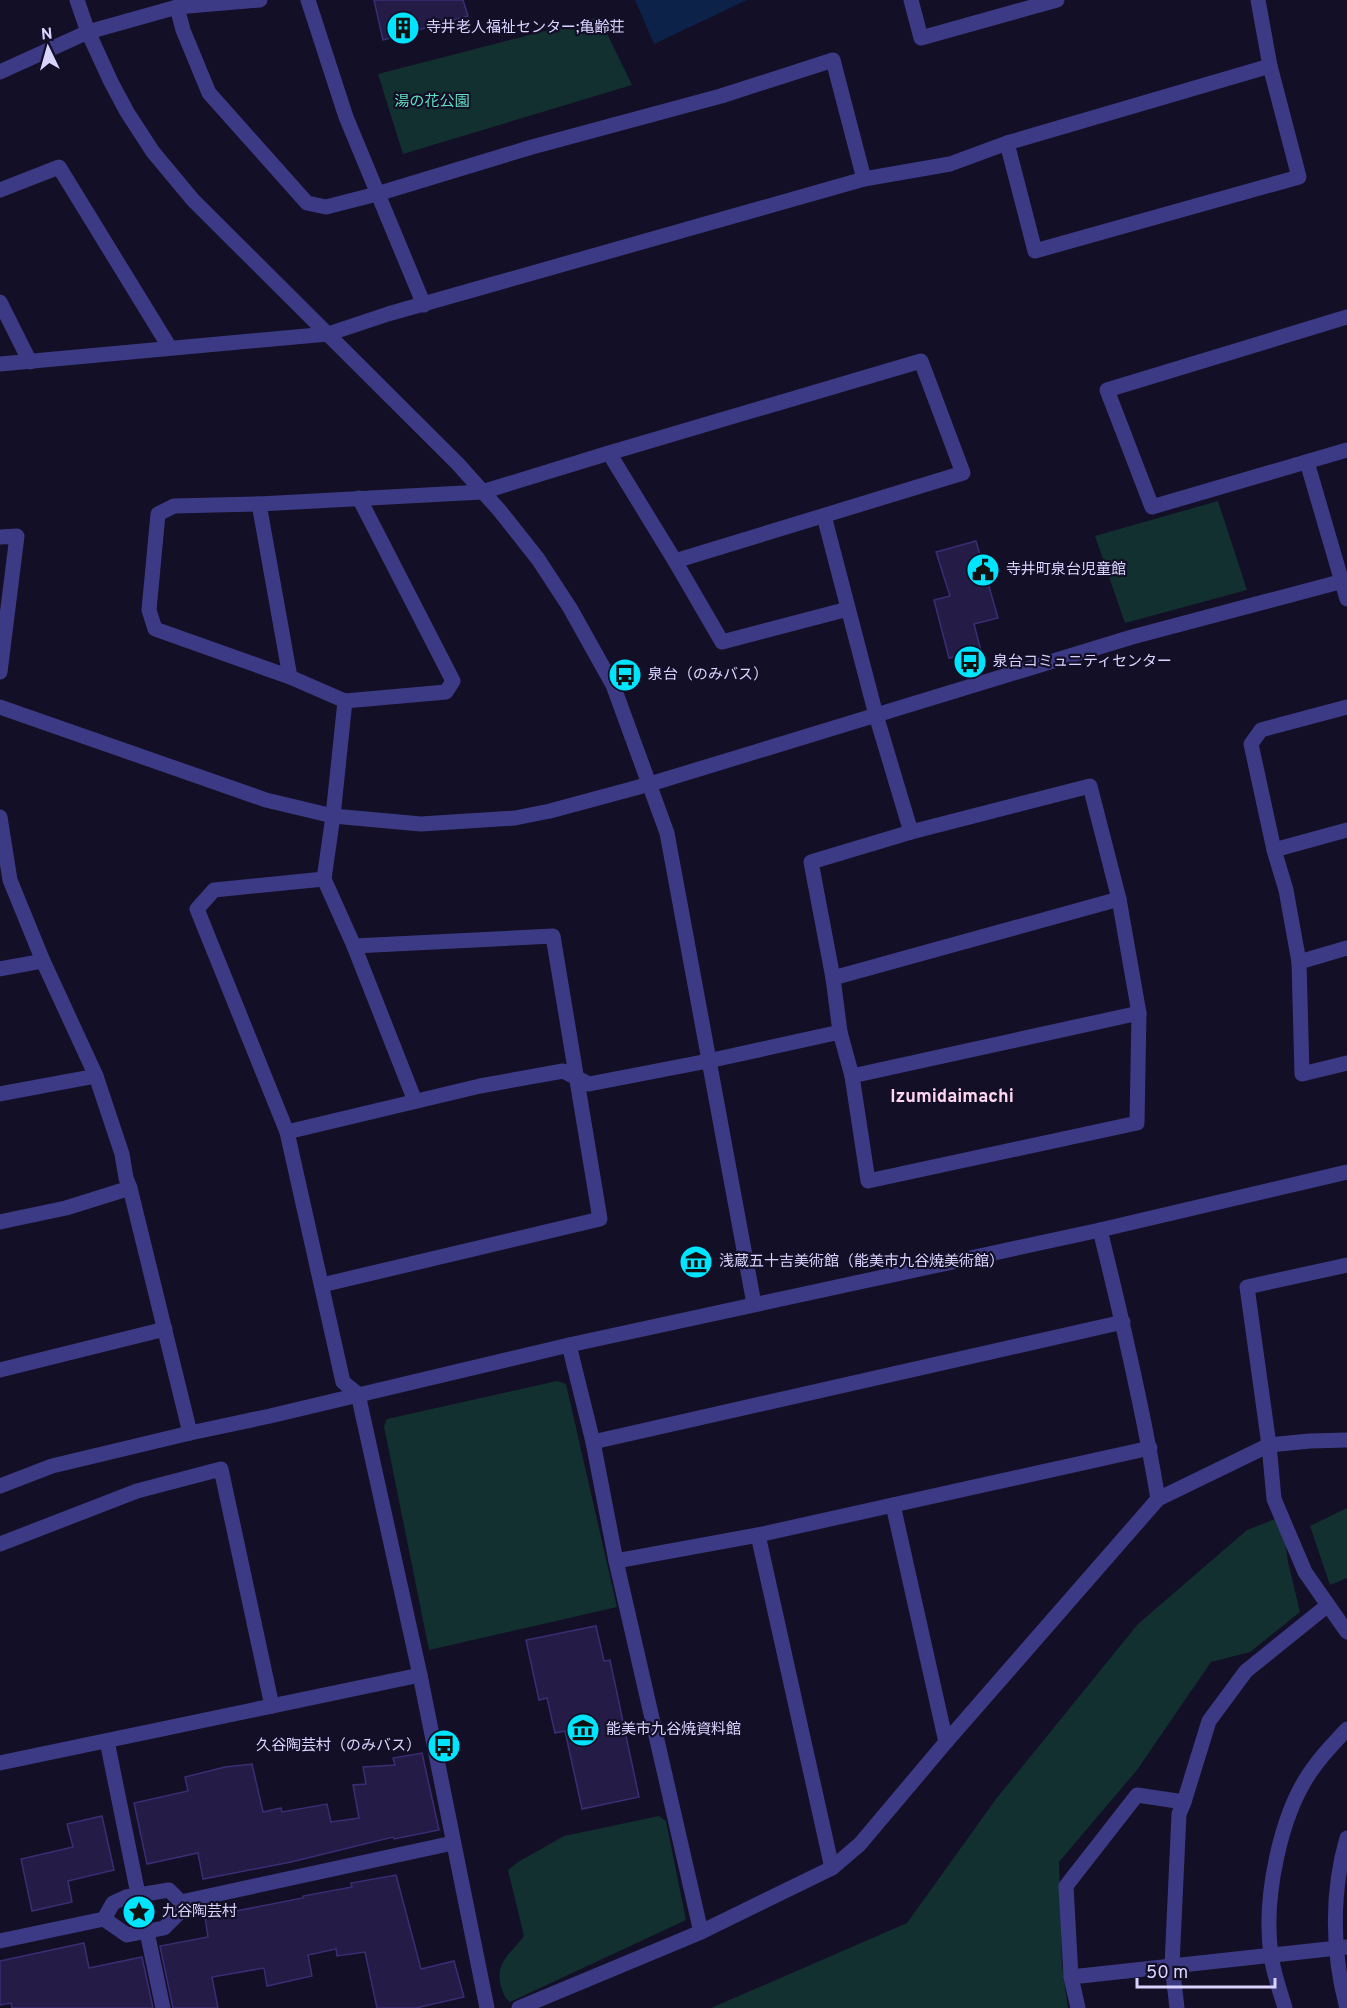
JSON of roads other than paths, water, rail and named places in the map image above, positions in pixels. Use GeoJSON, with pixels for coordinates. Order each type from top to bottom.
{"type":"FeatureCollection","features":[{"type":"Feature","properties":{"kind":"street"},"geometry":{"type":"LineString","coordinates":[[77,0],[88,32],[127,112],[153,152],[193,200],[393,402],[458,464],[500,511],[538,559],[589,640],[613,686],[668,832],[754,1304]]}},
{"type":"Feature","properties":{"kind":"street"},"geometry":{"type":"LineString","coordinates":[[0,72],[88,32],[177,7],[260,0]]}},
{"type":"Feature","properties":{"kind":"street"},"geometry":{"type":"LineString","coordinates":[[308,0],[346,117],[424,305]]}},
{"type":"Feature","properties":{"kind":"street"},"geometry":{"type":"LineString","coordinates":[[911,0],[921,38],[1035,3],[1057,0]]}},
{"type":"Feature","properties":{"kind":"street"},"geometry":{"type":"LineString","coordinates":[[1007,143],[1035,251],[1299,177],[1270,66],[1258,0]]}},
{"type":"Feature","properties":{"kind":"street"},"geometry":{"type":"LineString","coordinates":[[177,7],[183,30],[209,93],[307,202],[326,207],[377,194],[531,147],[721,96],[833,60],[864,179]]}},
{"type":"Feature","properties":{"kind":"street"},"geometry":{"type":"LineString","coordinates":[[0,364],[328,334],[388,314],[864,179],[950,164],[1007,143],[1270,66]]}},
{"type":"Feature","properties":{"kind":"street"},"geometry":{"type":"LineString","coordinates":[[0,190],[59,167],[170,348]]}},
{"type":"Feature","properties":{"kind":"street"},"geometry":{"type":"LineString","coordinates":[[0,302],[30,362]]}},
{"type":"Feature","properties":{"kind":"street"},"geometry":{"type":"LineString","coordinates":[[1347,317],[1107,390],[1152,507],[1347,450]]}},
{"type":"Feature","properties":{"kind":"street"},"geometry":{"type":"LineString","coordinates":[[359,498],[453,681],[446,692],[345,701],[290,677],[155,629],[149,610],[158,514],[174,506],[259,504],[359,498],[482,492],[921,361],[963,473],[675,561]]}},
{"type":"Feature","properties":{"kind":"street"},"geometry":{"type":"LineString","coordinates":[[609,453],[722,642],[848,609]]}},
{"type":"Feature","properties":{"kind":"street"},"geometry":{"type":"LineString","coordinates":[[1307,462],[1345,581],[1347,599]]}},
{"type":"Feature","properties":{"kind":"street"},"geometry":{"type":"LineString","coordinates":[[259,504],[290,677]]}},
{"type":"Feature","properties":{"kind":"street"},"geometry":{"type":"LineString","coordinates":[[824,516],[876,715],[911,831]]}},
{"type":"Feature","properties":{"kind":"street"},"geometry":{"type":"LineString","coordinates":[[0,537],[17,536],[0,672]]}},
{"type":"Feature","properties":{"kind":"street"},"geometry":{"type":"LineString","coordinates":[[0,707],[266,800],[333,816],[421,824],[515,818],[650,784],[1132,637],[1345,581]]}},
{"type":"Feature","properties":{"kind":"street"},"geometry":{"type":"LineString","coordinates":[[345,701],[324,879],[354,946],[415,1101]]}},
{"type":"Feature","properties":{"kind":"street"},"geometry":{"type":"LineString","coordinates":[[1347,707],[1261,730],[1251,744],[1286,890],[1299,962],[1302,1074],[1347,1064]]}},
{"type":"Feature","properties":{"kind":"street"},"geometry":{"type":"LineString","coordinates":[[1090,786],[1119,899],[1139,1013],[1137,1123],[868,1182],[852,1076],[840,1032],[833,978],[811,862],[911,831],[1090,786]]}},
{"type":"Feature","properties":{"kind":"street"},"geometry":{"type":"LineString","coordinates":[[0,817],[10,880],[43,961],[96,1076],[122,1154],[190,1433]]}},
{"type":"Feature","properties":{"kind":"street"},"geometry":{"type":"LineString","coordinates":[[1275,850],[1347,830]]}},
{"type":"Feature","properties":{"kind":"street"},"geometry":{"type":"LineString","coordinates":[[324,879],[214,890],[196,909],[287,1132],[343,1382],[358,1394],[420,1675],[487,2008]]}},
{"type":"Feature","properties":{"kind":"street"},"geometry":{"type":"LineString","coordinates":[[833,978],[1119,899]]}},
{"type":"Feature","properties":{"kind":"street"},"geometry":{"type":"LineString","coordinates":[[322,1285],[600,1219],[553,936],[354,946]]}},
{"type":"Feature","properties":{"kind":"street"},"geometry":{"type":"LineString","coordinates":[[1299,962],[1347,948]]}},
{"type":"Feature","properties":{"kind":"street"},"geometry":{"type":"LineString","coordinates":[[0,969],[43,961]]}},
{"type":"Feature","properties":{"kind":"street"},"geometry":{"type":"LineString","coordinates":[[852,1076],[1139,1013]]}},
{"type":"Feature","properties":{"kind":"street"},"geometry":{"type":"LineString","coordinates":[[287,1132],[480,1086],[563,1071],[589,1084],[840,1032]]}},
{"type":"Feature","properties":{"kind":"street"},"geometry":{"type":"LineString","coordinates":[[0,1094],[96,1076]]}},
{"type":"Feature","properties":{"kind":"street"},"geometry":{"type":"LineString","coordinates":[[0,1486],[52,1466],[190,1433],[569,1345],[1100,1230],[1347,1172]]}},
{"type":"Feature","properties":{"kind":"street"},"geometry":{"type":"LineString","coordinates":[[0,1222],[66,1208],[130,1188]]}},
{"type":"Feature","properties":{"kind":"street"},"geometry":{"type":"LineString","coordinates":[[1100,1230],[1123,1322],[1150,1448],[1158,1499]]}},
{"type":"Feature","properties":{"kind":"street"},"geometry":{"type":"LineString","coordinates":[[1347,1265],[1247,1287],[1269,1445],[1274,1499],[1305,1572],[1347,1632]]}},
{"type":"Feature","properties":{"kind":"street"},"geometry":{"type":"LineString","coordinates":[[593,1442],[1123,1322]]}},
{"type":"Feature","properties":{"kind":"street"},"geometry":{"type":"LineString","coordinates":[[0,1370],[165,1329]]}},
{"type":"Feature","properties":{"kind":"street"},"geometry":{"type":"LineString","coordinates":[[569,1345],[593,1442],[616,1561],[701,1932]]}},
{"type":"Feature","properties":{"kind":"street"},"geometry":{"type":"LineString","coordinates":[[519,2008],[701,1932],[832,1868],[860,1844],[1158,1499],[1269,1445],[1347,1440]]}},
{"type":"Feature","properties":{"kind":"street"},"geometry":{"type":"LineString","coordinates":[[616,1561],[758,1535],[1150,1448]]}},
{"type":"Feature","properties":{"kind":"street"},"geometry":{"type":"LineString","coordinates":[[0,1544],[137,1491],[221,1469],[272,1706]]}},
{"type":"Feature","properties":{"kind":"street"},"geometry":{"type":"LineString","coordinates":[[893,1505],[946,1742]]}},
{"type":"Feature","properties":{"kind":"street"},"geometry":{"type":"LineString","coordinates":[[758,1535],[832,1868]]}},
{"type":"Feature","properties":{"kind":"street"},"geometry":{"type":"LineString","coordinates":[[1177,2008],[1172,1965],[1179,1814],[1209,1721],[1246,1671],[1328,1605]]}},
{"type":"Feature","properties":{"kind":"street"},"geometry":{"type":"LineString","coordinates":[[0,1763],[420,1675]]}},
{"type":"Feature","properties":{"kind":"street"},"geometry":{"type":"LineString","coordinates":[[1285,2008],[1271,1955],[1269,1917],[1276,1863],[1288,1814],[1313,1768],[1347,1729]]}},
{"type":"Feature","properties":{"kind":"street"},"geometry":{"type":"LineString","coordinates":[[106,1741],[138,1894]]}},
{"type":"Feature","properties":{"kind":"street"},"geometry":{"type":"LineString","coordinates":[[1078,2008],[1071,1977],[1066,1886],[1137,1795],[1184,1802]]}},
{"type":"Feature","properties":{"kind":"street"},"geometry":{"type":"LineString","coordinates":[[1347,1838],[1337,1888],[1342,1948],[1339,1980],[1347,2008]]}},
{"type":"Feature","properties":{"kind":"street"},"geometry":{"type":"LineString","coordinates":[[181,1902],[453,1843]]}},
{"type":"Feature","properties":{"kind":"street"},"geometry":{"type":"LineString","coordinates":[[105,1919],[112,1903],[138,1894],[169,1890],[181,1902]]}},
{"type":"Feature","properties":{"kind":"street"},"geometry":{"type":"LineString","coordinates":[[0,1941],[105,1919],[127,1935],[147,1932],[164,1928],[180,1912],[181,1902]]}},
{"type":"Feature","properties":{"kind":"street"},"geometry":{"type":"LineString","coordinates":[[147,1932],[163,2008]]}},
{"type":"Feature","properties":{"kind":"street"},"geometry":{"type":"LineString","coordinates":[[1071,1977],[1342,1948]]}},
{"type":"Feature","properties":{"kind":"water"},"geometry":{"type":"Polygon","coordinates":[[[635,0],[747,0],[654,44],[635,0]]]}},
{"type":"Feature","properties":{"kind":"place","name":"寺井老人福祉センター;亀齢荘"},"geometry":{"type":"Point","coordinates":[403,28]}},
{"type":"Feature","properties":{"kind":"place","name":"寺井町泉台児童館"},"geometry":{"type":"Point","coordinates":[983,570]}},
{"type":"Feature","properties":{"kind":"place","name":"泉台コミュニティセンター"},"geometry":{"type":"Point","coordinates":[970,662]}},
{"type":"Feature","properties":{"kind":"place","name":"泉台（のみバス）"},"geometry":{"type":"Point","coordinates":[625,675]}},
{"type":"Feature","properties":{"kind":"place","name":"浅蔵五十吉美術館（能美市九谷焼美術館）"},"geometry":{"type":"Point","coordinates":[696,1262]}},
{"type":"Feature","properties":{"kind":"place","name":"能美市九谷焼資料館"},"geometry":{"type":"Point","coordinates":[583,1730]}},
{"type":"Feature","properties":{"kind":"place","name":"久谷陶芸村（のみバス）"},"geometry":{"type":"Point","coordinates":[444,1746]}},
{"type":"Feature","properties":{"kind":"place","name":"九谷陶芸村"},"geometry":{"type":"Point","coordinates":[139,1912]}},
{"type":"Feature","properties":{"kind":"district","name":"Izumidaimachi"},"geometry":{"type":"Point","coordinates":[952,1097]}},
{"type":"Feature","properties":{"kind":"park label","name":"湯の花公園"},"geometry":{"type":"Point","coordinates":[432,102]}}]}
